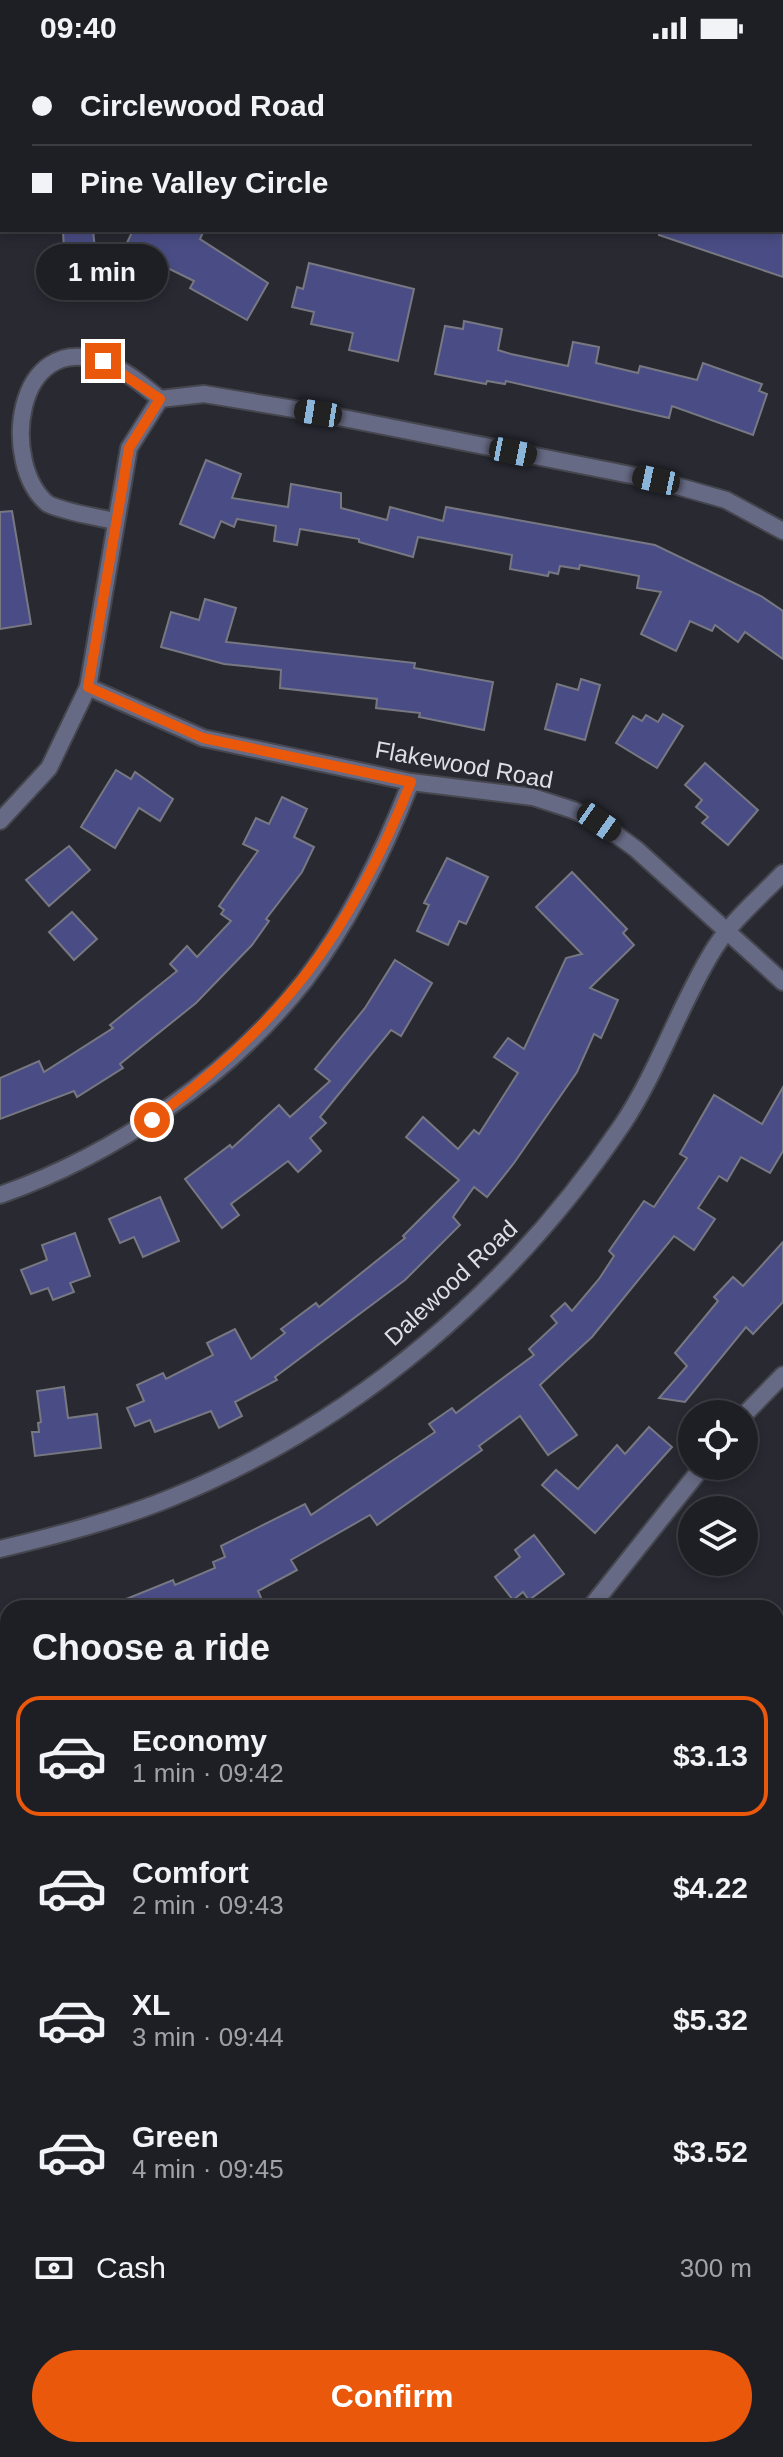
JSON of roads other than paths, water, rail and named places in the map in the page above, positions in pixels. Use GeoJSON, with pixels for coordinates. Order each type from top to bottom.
{"type":"FeatureCollection","features":[{"type":"Feature","properties":{"kind":"street"},"geometry":{"type":"LineString","coordinates":[[7,406],[12,392],[37,371],[51,363],[84,357],[122,371],[160,399],[204,394],[623,473],[726,500],[783,531]]}},
{"type":"Feature","properties":{"kind":"street"},"geometry":{"type":"LineString","coordinates":[[0,821],[49,768],[88,687],[102,622],[114,521],[129,448],[160,399]]}},
{"type":"Feature","properties":{"kind":"street"},"geometry":{"type":"LineString","coordinates":[[6,461],[29,491],[47,504],[114,521]]}},
{"type":"Feature","properties":{"kind":"street","name":"Flakewood Road"},"geometry":{"type":"LineString","coordinates":[[88,687],[203,738],[411,782],[533,797],[599,822],[636,849],[730,930],[783,982]]}},
{"type":"Feature","properties":{"kind":"street"},"geometry":{"type":"LineString","coordinates":[[0,1195],[82,1162],[134,1133],[229,1057],[274,1014],[304,981],[345,918],[379,855],[411,782]]}},
{"type":"Feature","properties":{"kind":"street","name":"Dalewood Road"},"geometry":{"type":"LineString","coordinates":[[0,1549],[146,1507],[226,1473],[281,1444],[348,1402],[460,1315],[518,1259],[564,1207],[600,1157],[656,1066],[712,951],[783,873]]}},
{"type":"Feature","properties":{"kind":"street"},"geometry":{"type":"LineString","coordinates":[[758,1401],[783,1375]]}},
{"type":"Feature","properties":{"kind":"street"},"geometry":{"type":"LineString","coordinates":[[596,1600],[692,1480]]}}]}
